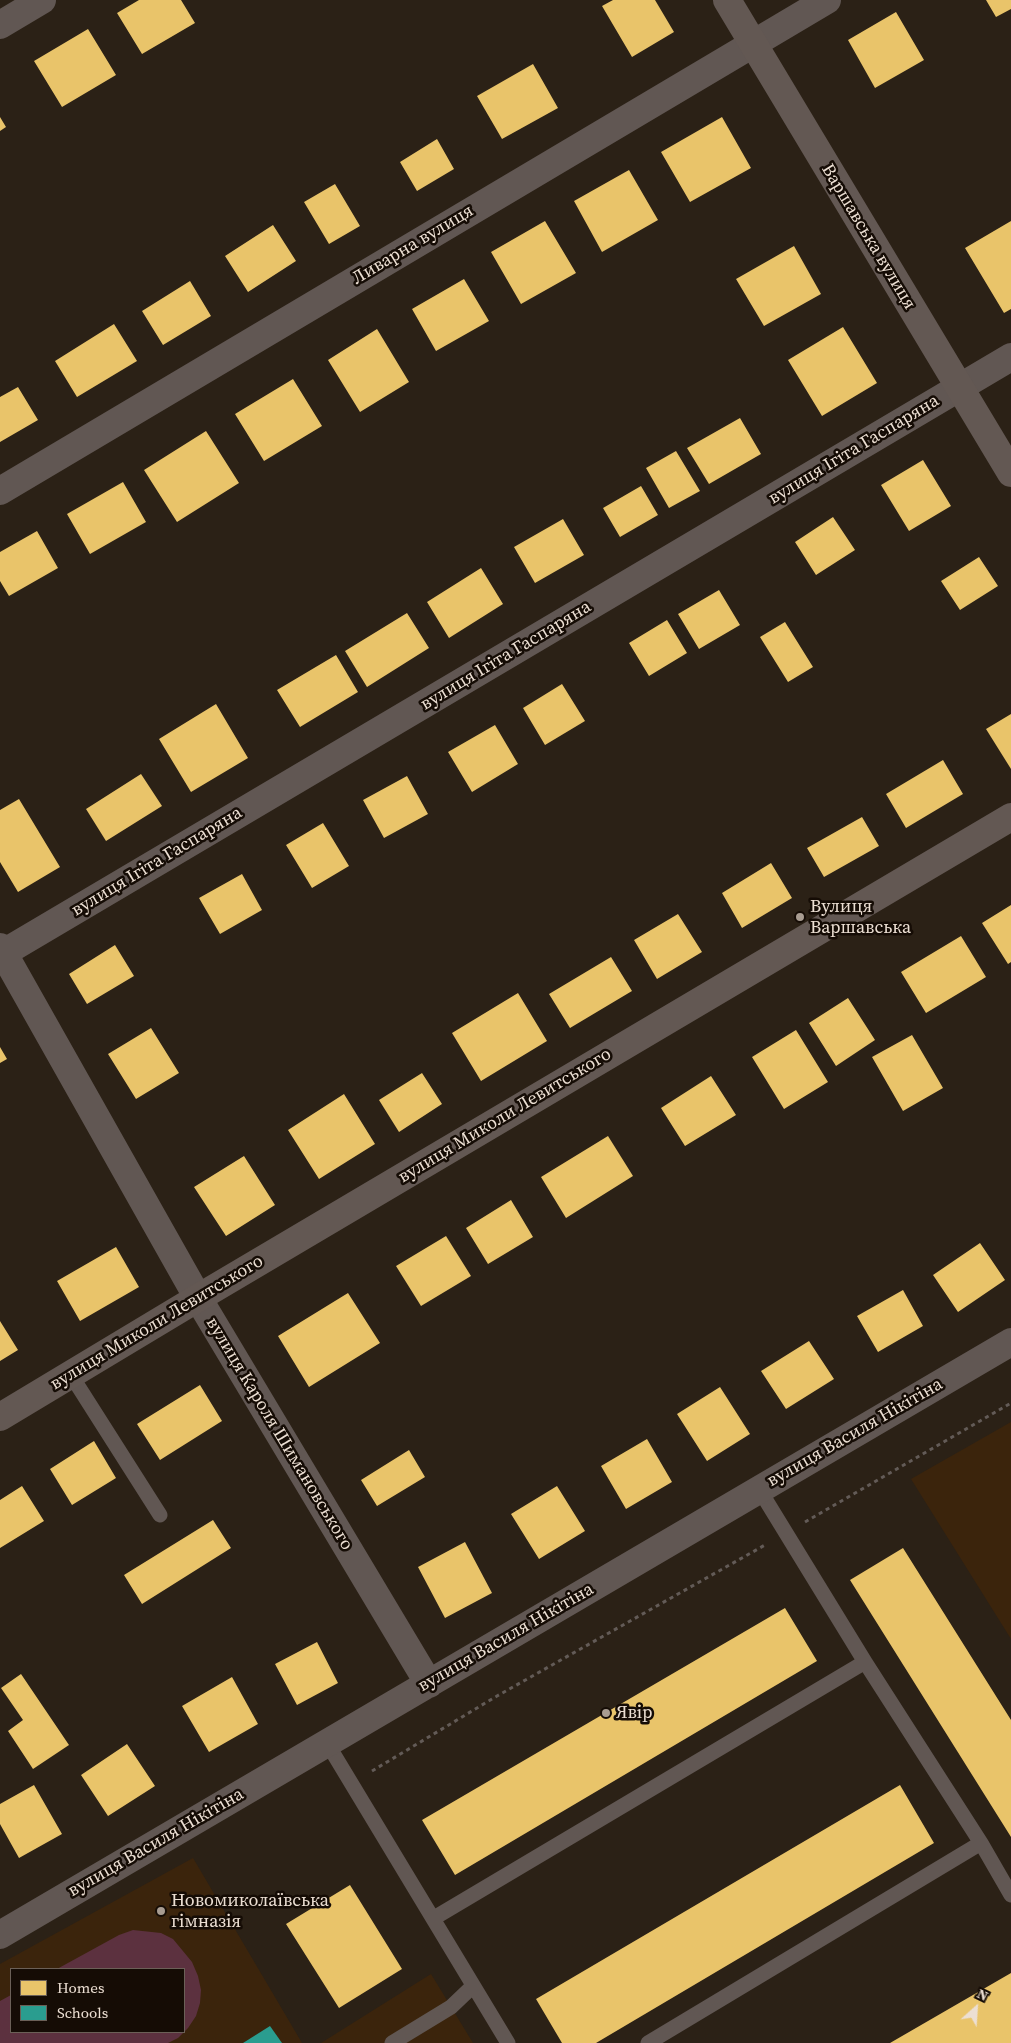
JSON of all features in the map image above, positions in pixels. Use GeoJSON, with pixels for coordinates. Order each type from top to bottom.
{"type":"FeatureCollection","features":[{"type":"Feature","properties":{"kind":"main road","name":"Варшавська вулиця"},"geometry":{"type":"LineString","coordinates":[[727,0],[1011,473]]}},
{"type":"Feature","properties":{"kind":"main road","name":"вулиця Миколи Левитського"},"geometry":{"type":"LineString","coordinates":[[0,1417],[1011,817]]}},
{"type":"Feature","properties":{"kind":"street"},"geometry":{"type":"LineString","coordinates":[[0,25],[42,0]]}},
{"type":"Feature","properties":{"kind":"street","name":"Ливарна вулиця"},"geometry":{"type":"LineString","coordinates":[[0,491],[827,0]]}},
{"type":"Feature","properties":{"kind":"street","name":"вулиця Ігіта Гаспаряна"},"geometry":{"type":"LineString","coordinates":[[1,952],[1011,357]]}},
{"type":"Feature","properties":{"kind":"street","name":"вулиця Кароля Шимановського"},"geometry":{"type":"LineString","coordinates":[[1,952],[198,1298],[429,1684]]}},
{"type":"Feature","properties":{"kind":"street","name":"вулиця Василя Нікітіна"},"geometry":{"type":"LineString","coordinates":[[0,1935],[1011,1342]]}},
{"type":"Feature","properties":{"kind":"lane"},"geometry":{"type":"LineString","coordinates":[[71,1374],[160,1514]]}},
{"type":"Feature","properties":{"kind":"lane"},"geometry":{"type":"LineString","coordinates":[[760,1489],[865,1662],[981,1843],[1011,1895]]}},
{"type":"Feature","properties":{"kind":"lane"},"geometry":{"type":"LineString","coordinates":[[434,1918],[865,1662]]}},
{"type":"Feature","properties":{"kind":"lane"},"geometry":{"type":"LineString","coordinates":[[327,1743],[508,2043]]}},
{"type":"Feature","properties":{"kind":"lane"},"geometry":{"type":"LineString","coordinates":[[648,2043],[981,1843]]}},
{"type":"Feature","properties":{"kind":"lane"},"geometry":{"type":"LineString","coordinates":[[392,2043],[451,2007],[473,1986]]}},
{"type":"Feature","properties":{"kind":"path"},"geometry":{"type":"LineString","coordinates":[[352,1782],[497,1696],[1011,1403]]}},
{"type":"Feature","properties":{"kind":"shaded area"},"geometry":{"type":"Polygon","coordinates":[[[1011,1422],[1011,1639],[911,1479],[1011,1422]]]}},
{"type":"Feature","properties":{"kind":"shaded area","name":"Новомиколаївська гімназія"},"geometry":{"type":"Polygon","coordinates":[[[193,1858],[302,2043],[0,2043],[0,1964],[193,1858]]]}},
{"type":"Feature","properties":{"kind":"shaded area"},"geometry":{"type":"Polygon","coordinates":[[[133,1930],[161,1933],[173,1939],[192,1962],[198,1976],[201,1990],[200,2003],[196,2016],[185,2031],[185,1968],[59,1968],[119,1935],[133,1930]]]}},
{"type":"Feature","properties":{"kind":"shaded area"},"geometry":{"type":"Polygon","coordinates":[[[431,1974],[473,2043],[321,2043],[431,1974]]]}},
{"type":"Feature","properties":{"kind":"shaded area"},"geometry":{"type":"Polygon","coordinates":[[[10,1996],[10,2033],[183,2033],[168,2043],[0,2043],[0,2001],[10,1996]]]}},
{"type":"Feature","properties":{"kind":"building: Homes"},"geometry":{"type":"Polygon","coordinates":[[[139,0],[181,0],[195,23],[142,54],[117,13],[139,0]]]}},
{"type":"Feature","properties":{"kind":"building: Homes"},"geometry":{"type":"Polygon","coordinates":[[[613,0],[655,0],[674,32],[632,57],[602,6],[613,0]]]}},
{"type":"Feature","properties":{"kind":"building: Homes"},"geometry":{"type":"Polygon","coordinates":[[[986,0],[1011,0],[1011,9],[996,17],[986,0]]]}},
{"type":"Feature","properties":{"kind":"building: Homes"},"geometry":{"type":"Polygon","coordinates":[[[896,12],[924,60],[875,88],[848,40],[896,12]]]}},
{"type":"Feature","properties":{"kind":"building: Homes"},"geometry":{"type":"Polygon","coordinates":[[[88,29],[116,75],[62,107],[34,61],[88,29]]]}},
{"type":"Feature","properties":{"kind":"building: Homes"},"geometry":{"type":"Polygon","coordinates":[[[533,64],[558,108],[502,139],[477,96],[533,64]]]}},
{"type":"Feature","properties":{"kind":"building: Homes"},"geometry":{"type":"Polygon","coordinates":[[[0,117],[6,127],[0,131],[0,117]]]}},
{"type":"Feature","properties":{"kind":"building: Homes"},"geometry":{"type":"Polygon","coordinates":[[[722,117],[751,168],[690,202],[661,152],[722,117]]]}},
{"type":"Feature","properties":{"kind":"building: Homes"},"geometry":{"type":"Polygon","coordinates":[[[437,139],[454,169],[417,191],[400,162],[437,139]]]}},
{"type":"Feature","properties":{"kind":"building: Homes"},"geometry":{"type":"Polygon","coordinates":[[[629,170],[658,220],[602,252],[574,201],[629,170]]]}},
{"type":"Feature","properties":{"kind":"building: Homes"},"geometry":{"type":"Polygon","coordinates":[[[335,184],[360,226],[329,244],[304,202],[335,184]]]}},
{"type":"Feature","properties":{"kind":"building: Homes"},"geometry":{"type":"Polygon","coordinates":[[[545,221],[576,273],[521,304],[491,252],[545,221]]]}},
{"type":"Feature","properties":{"kind":"building: Homes"},"geometry":{"type":"Polygon","coordinates":[[[1011,221],[1011,309],[1004,313],[965,248],[1011,221]]]}},
{"type":"Feature","properties":{"kind":"building: Homes"},"geometry":{"type":"Polygon","coordinates":[[[273,225],[296,261],[248,292],[225,256],[273,225]]]}},
{"type":"Feature","properties":{"kind":"building: Homes"},"geometry":{"type":"Polygon","coordinates":[[[794,246],[821,294],[764,326],[736,279],[794,246]]]}},
{"type":"Feature","properties":{"kind":"building: Homes"},"geometry":{"type":"Polygon","coordinates":[[[464,279],[489,321],[436,351],[412,309],[464,279]]]}},
{"type":"Feature","properties":{"kind":"building: Homes"},"geometry":{"type":"Polygon","coordinates":[[[190,281],[211,316],[163,345],[142,311],[190,281]]]}},
{"type":"Feature","properties":{"kind":"building: Homes"},"geometry":{"type":"Polygon","coordinates":[[[114,324],[137,361],[77,397],[55,361],[114,324]]]}},
{"type":"Feature","properties":{"kind":"building: Homes"},"geometry":{"type":"Polygon","coordinates":[[[843,327],[877,383],[822,416],[788,360],[843,327]]]}},
{"type":"Feature","properties":{"kind":"building: Homes"},"geometry":{"type":"Polygon","coordinates":[[[377,329],[409,382],[360,412],[328,360],[377,329]]]}},
{"type":"Feature","properties":{"kind":"building: Homes"},"geometry":{"type":"Polygon","coordinates":[[[293,379],[322,426],[264,461],[235,414],[293,379]]]}},
{"type":"Feature","properties":{"kind":"building: Homes"},"geometry":{"type":"Polygon","coordinates":[[[18,387],[38,420],[0,442],[0,397],[18,387]]]}},
{"type":"Feature","properties":{"kind":"building: Homes"},"geometry":{"type":"Polygon","coordinates":[[[740,418],[761,454],[709,484],[687,448],[740,418]]]}},
{"type":"Feature","properties":{"kind":"building: Homes"},"geometry":{"type":"Polygon","coordinates":[[[206,431],[239,483],[177,522],[144,470],[206,431]]]}},
{"type":"Feature","properties":{"kind":"building: Homes"},"geometry":{"type":"Polygon","coordinates":[[[676,451],[700,491],[669,508],[646,468],[676,451]]]}},
{"type":"Feature","properties":{"kind":"building: Homes"},"geometry":{"type":"Polygon","coordinates":[[[923,460],[951,506],[909,531],[881,485],[923,460]]]}},
{"type":"Feature","properties":{"kind":"building: Homes"},"geometry":{"type":"Polygon","coordinates":[[[123,482],[146,522],[90,554],[67,514],[123,482]]]}},
{"type":"Feature","properties":{"kind":"building: Homes"},"geometry":{"type":"Polygon","coordinates":[[[641,486],[658,515],[620,537],[603,508],[641,486]]]}},
{"type":"Feature","properties":{"kind":"building: Homes"},"geometry":{"type":"Polygon","coordinates":[[[833,517],[855,550],[816,575],[795,542],[833,517]]]}},
{"type":"Feature","properties":{"kind":"building: Homes"},"geometry":{"type":"Polygon","coordinates":[[[563,519],[584,555],[535,583],[514,547],[563,519]]]}},
{"type":"Feature","properties":{"kind":"building: Homes"},"geometry":{"type":"Polygon","coordinates":[[[37,531],[58,568],[9,596],[0,581],[0,552],[37,531]]]}},
{"type":"Feature","properties":{"kind":"building: Homes"},"geometry":{"type":"Polygon","coordinates":[[[979,557],[998,586],[960,610],[941,581],[979,557]]]}},
{"type":"Feature","properties":{"kind":"building: Homes"},"geometry":{"type":"Polygon","coordinates":[[[481,568],[503,604],[449,638],[427,602],[481,568]]]}},
{"type":"Feature","properties":{"kind":"building: Homes"},"geometry":{"type":"Polygon","coordinates":[[[719,590],[740,625],[699,649],[678,614],[719,590]]]}},
{"type":"Feature","properties":{"kind":"building: Homes"},"geometry":{"type":"Polygon","coordinates":[[[407,613],[429,648],[367,687],[345,651],[407,613]]]}},
{"type":"Feature","properties":{"kind":"building: Homes"},"geometry":{"type":"Polygon","coordinates":[[[667,620],[687,653],[649,676],[629,643],[667,620]]]}},
{"type":"Feature","properties":{"kind":"building: Homes"},"geometry":{"type":"Polygon","coordinates":[[[785,622],[813,667],[788,682],[760,637],[785,622]]]}},
{"type":"Feature","properties":{"kind":"building: Homes"},"geometry":{"type":"Polygon","coordinates":[[[336,655],[358,692],[300,727],[277,690],[336,655]]]}},
{"type":"Feature","properties":{"kind":"building: Homes"},"geometry":{"type":"Polygon","coordinates":[[[562,684],[585,721],[545,745],[523,708],[562,684]]]}},
{"type":"Feature","properties":{"kind":"building: Homes"},"geometry":{"type":"Polygon","coordinates":[[[216,704],[248,758],[191,792],[159,739],[216,704]]]}},
{"type":"Feature","properties":{"kind":"building: Homes"},"geometry":{"type":"Polygon","coordinates":[[[1011,714],[1011,769],[986,729],[1011,714]]]}},
{"type":"Feature","properties":{"kind":"building: Homes"},"geometry":{"type":"Polygon","coordinates":[[[495,725],[518,764],[472,792],[448,752],[495,725]]]}},
{"type":"Feature","properties":{"kind":"building: Homes"},"geometry":{"type":"Polygon","coordinates":[[[943,760],[963,794],[906,828],[886,794],[943,760]]]}},
{"type":"Feature","properties":{"kind":"building: Homes"},"geometry":{"type":"Polygon","coordinates":[[[141,774],[162,806],[106,841],[86,809],[141,774]]]}},
{"type":"Feature","properties":{"kind":"building: Homes"},"geometry":{"type":"Polygon","coordinates":[[[407,776],[428,814],[384,838],[363,800],[407,776]]]}},
{"type":"Feature","properties":{"kind":"building: Homes"},"geometry":{"type":"Polygon","coordinates":[[[19,799],[60,867],[18,892],[0,862],[0,810],[19,799]]]}},
{"type":"Feature","properties":{"kind":"building: Homes"},"geometry":{"type":"Polygon","coordinates":[[[862,817],[879,846],[824,877],[807,848],[862,817]]]}},
{"type":"Feature","properties":{"kind":"building: Homes"},"geometry":{"type":"Polygon","coordinates":[[[323,823],[349,866],[312,888],[286,845],[323,823]]]}},
{"type":"Feature","properties":{"kind":"building: Homes"},"geometry":{"type":"Polygon","coordinates":[[[771,863],[792,898],[742,928],[722,893],[771,863]]]}},
{"type":"Feature","properties":{"kind":"building: Homes"},"geometry":{"type":"Polygon","coordinates":[[[242,874],[262,910],[220,934],[199,898],[242,874]]]}},
{"type":"Feature","properties":{"kind":"building: Homes"},"geometry":{"type":"Polygon","coordinates":[[[1011,905],[1011,962],[1008,964],[982,923],[1011,905]]]}},
{"type":"Feature","properties":{"kind":"building: Homes"},"geometry":{"type":"Polygon","coordinates":[[[678,914],[702,952],[657,979],[634,940],[678,914]]]}},
{"type":"Feature","properties":{"kind":"building: Homes"},"geometry":{"type":"Polygon","coordinates":[[[961,936],[986,977],[926,1013],[901,972],[961,936]]]}},
{"type":"Feature","properties":{"kind":"building: Homes"},"geometry":{"type":"Polygon","coordinates":[[[115,945],[134,976],[87,1004],[69,974],[115,945]]]}},
{"type":"Feature","properties":{"kind":"building: Homes"},"geometry":{"type":"Polygon","coordinates":[[[611,957],[632,991],[570,1028],[549,994],[611,957]]]}},
{"type":"Feature","properties":{"kind":"building: Homes"},"geometry":{"type":"Polygon","coordinates":[[[518,993],[547,1041],[481,1081],[452,1033],[518,993]]]}},
{"type":"Feature","properties":{"kind":"building: Homes"},"geometry":{"type":"Polygon","coordinates":[[[848,998],[875,1040],[836,1066],[809,1023],[848,998]]]}},
{"type":"Feature","properties":{"kind":"building: Homes"},"geometry":{"type":"Polygon","coordinates":[[[151,1028],[179,1073],[136,1099],[108,1054],[151,1028]]]}},
{"type":"Feature","properties":{"kind":"building: Homes"},"geometry":{"type":"Polygon","coordinates":[[[796,1030],[828,1082],[784,1109],[752,1057],[796,1030]]]}},
{"type":"Feature","properties":{"kind":"building: Homes"},"geometry":{"type":"Polygon","coordinates":[[[912,1035],[943,1088],[903,1111],[872,1057],[912,1035]]]}},
{"type":"Feature","properties":{"kind":"building: Homes"},"geometry":{"type":"Polygon","coordinates":[[[0,1047],[7,1059],[0,1063],[0,1047]]]}},
{"type":"Feature","properties":{"kind":"building: Homes"},"geometry":{"type":"Polygon","coordinates":[[[422,1073],[442,1104],[399,1132],[379,1100],[422,1073]]]}},
{"type":"Feature","properties":{"kind":"building: Homes"},"geometry":{"type":"Polygon","coordinates":[[[711,1076],[736,1115],[685,1146],[661,1108],[711,1076]]]}},
{"type":"Feature","properties":{"kind":"building: Homes"},"geometry":{"type":"Polygon","coordinates":[[[344,1094],[375,1144],[319,1179],[288,1130],[344,1094]]]}},
{"type":"Feature","properties":{"kind":"building: Homes"},"geometry":{"type":"Polygon","coordinates":[[[608,1136],[633,1176],[566,1218],[541,1177],[608,1136]]]}},
{"type":"Feature","properties":{"kind":"building: Homes"},"geometry":{"type":"Polygon","coordinates":[[[244,1156],[275,1205],[226,1236],[194,1187],[244,1156]]]}},
{"type":"Feature","properties":{"kind":"building: Homes"},"geometry":{"type":"Polygon","coordinates":[[[511,1200],[533,1237],[488,1264],[466,1228],[511,1200]]]}},
{"type":"Feature","properties":{"kind":"building: Homes"},"geometry":{"type":"Polygon","coordinates":[[[446,1236],[471,1276],[421,1306],[396,1266],[446,1236]]]}},
{"type":"Feature","properties":{"kind":"building: Homes"},"geometry":{"type":"Polygon","coordinates":[[[980,1243],[1005,1280],[958,1312],[933,1275],[980,1243]]]}},
{"type":"Feature","properties":{"kind":"building: Homes"},"geometry":{"type":"Polygon","coordinates":[[[116,1247],[139,1287],[80,1321],[57,1281],[116,1247]]]}},
{"type":"Feature","properties":{"kind":"building: Homes"},"geometry":{"type":"Polygon","coordinates":[[[903,1290],[923,1326],[878,1352],[857,1316],[903,1290]]]}},
{"type":"Feature","properties":{"kind":"building: Homes"},"geometry":{"type":"Polygon","coordinates":[[[348,1293],[380,1343],[309,1387],[278,1336],[348,1293]]]}},
{"type":"Feature","properties":{"kind":"building: Homes"},"geometry":{"type":"Polygon","coordinates":[[[0,1321],[18,1350],[0,1361],[0,1321]]]}},
{"type":"Feature","properties":{"kind":"building: Homes"},"geometry":{"type":"Polygon","coordinates":[[[809,1341],[834,1379],[786,1409],[761,1371],[809,1341]]]}},
{"type":"Feature","properties":{"kind":"building: Homes"},"geometry":{"type":"Polygon","coordinates":[[[200,1385],[222,1421],[160,1460],[137,1424],[200,1385]]]}},
{"type":"Feature","properties":{"kind":"building: Homes"},"geometry":{"type":"Polygon","coordinates":[[[720,1387],[750,1434],[707,1461],[677,1414],[720,1387]]]}},
{"type":"Feature","properties":{"kind":"building: Homes"},"geometry":{"type":"Polygon","coordinates":[[[647,1439],[672,1482],[626,1509],[601,1466],[647,1439]]]}},
{"type":"Feature","properties":{"kind":"building: Homes"},"geometry":{"type":"Polygon","coordinates":[[[94,1441],[116,1478],[72,1505],[50,1469],[94,1441]]]}},
{"type":"Feature","properties":{"kind":"building: Homes"},"geometry":{"type":"Polygon","coordinates":[[[409,1450],[425,1477],[377,1506],[361,1480],[409,1450]]]}},
{"type":"Feature","properties":{"kind":"building: Homes"},"geometry":{"type":"Polygon","coordinates":[[[22,1486],[44,1521],[0,1548],[0,1500],[22,1486]]]}},
{"type":"Feature","properties":{"kind":"building: Homes"},"geometry":{"type":"Polygon","coordinates":[[[557,1486],[585,1531],[539,1559],[511,1514],[557,1486]]]}},
{"type":"Feature","properties":{"kind":"building: Homes"},"geometry":{"type":"Polygon","coordinates":[[[213,1520],[231,1548],[142,1604],[124,1575],[213,1520]]]}},
{"type":"Feature","properties":{"kind":"building: Homes"},"geometry":{"type":"Polygon","coordinates":[[[465,1542],[492,1593],[445,1618],[418,1567],[465,1542]]]}},
{"type":"Feature","properties":{"kind":"building: Homes"},"geometry":{"type":"Polygon","coordinates":[[[903,1548],[1011,1720],[1011,1837],[850,1580],[903,1548]]]}},
{"type":"Feature","properties":{"kind":"building: Homes"},"geometry":{"type":"Polygon","coordinates":[[[785,1608],[817,1661],[455,1875],[422,1820],[785,1608]]]}},
{"type":"Feature","properties":{"kind":"building: Homes"},"geometry":{"type":"Polygon","coordinates":[[[317,1642],[338,1683],[297,1705],[275,1664],[317,1642]]]}},
{"type":"Feature","properties":{"kind":"building: Homes"},"geometry":{"type":"Polygon","coordinates":[[[21,1674],[69,1745],[33,1769],[8,1731],[23,1720],[1,1688],[21,1674]]]}},
{"type":"Feature","properties":{"kind":"building: Homes"},"geometry":{"type":"Polygon","coordinates":[[[232,1677],[258,1724],[209,1752],[182,1706],[232,1677]]]}},
{"type":"Feature","properties":{"kind":"building: Homes"},"geometry":{"type":"Polygon","coordinates":[[[127,1744],[155,1786],[108,1816],[81,1775],[127,1744]]]}},
{"type":"Feature","properties":{"kind":"building: Homes"},"geometry":{"type":"Polygon","coordinates":[[[34,1785],[62,1834],[19,1858],[0,1824],[0,1804],[34,1785]]]}},
{"type":"Feature","properties":{"kind":"building: Homes"},"geometry":{"type":"Polygon","coordinates":[[[900,1785],[934,1843],[596,2043],[562,2043],[536,1999],[900,1785]]]}},
{"type":"Feature","properties":{"kind":"building: Homes"},"geometry":{"type":"Polygon","coordinates":[[[350,1885],[402,1969],[339,2008],[286,1924],[350,1885]]]}},
{"type":"Feature","properties":{"kind":"building: Homes"},"geometry":{"type":"Polygon","coordinates":[[[1011,1973],[1011,2043],[890,2043],[1011,1973]]]}},
{"type":"Feature","properties":{"kind":"building: Schools"},"geometry":{"type":"Polygon","coordinates":[[[270,2026],[282,2043],[243,2043],[270,2026]]]}},
{"type":"Feature","properties":{"kind":"place","name":"Вулиця Варшавська"},"geometry":{"type":"Point","coordinates":[800,917]}},
{"type":"Feature","properties":{"kind":"place","name":"Явір"},"geometry":{"type":"Point","coordinates":[606,1713]}},
{"type":"Feature","properties":{"kind":"place","name":"Новомиколаївська гімназія"},"geometry":{"type":"Point","coordinates":[161,1911]}}]}
